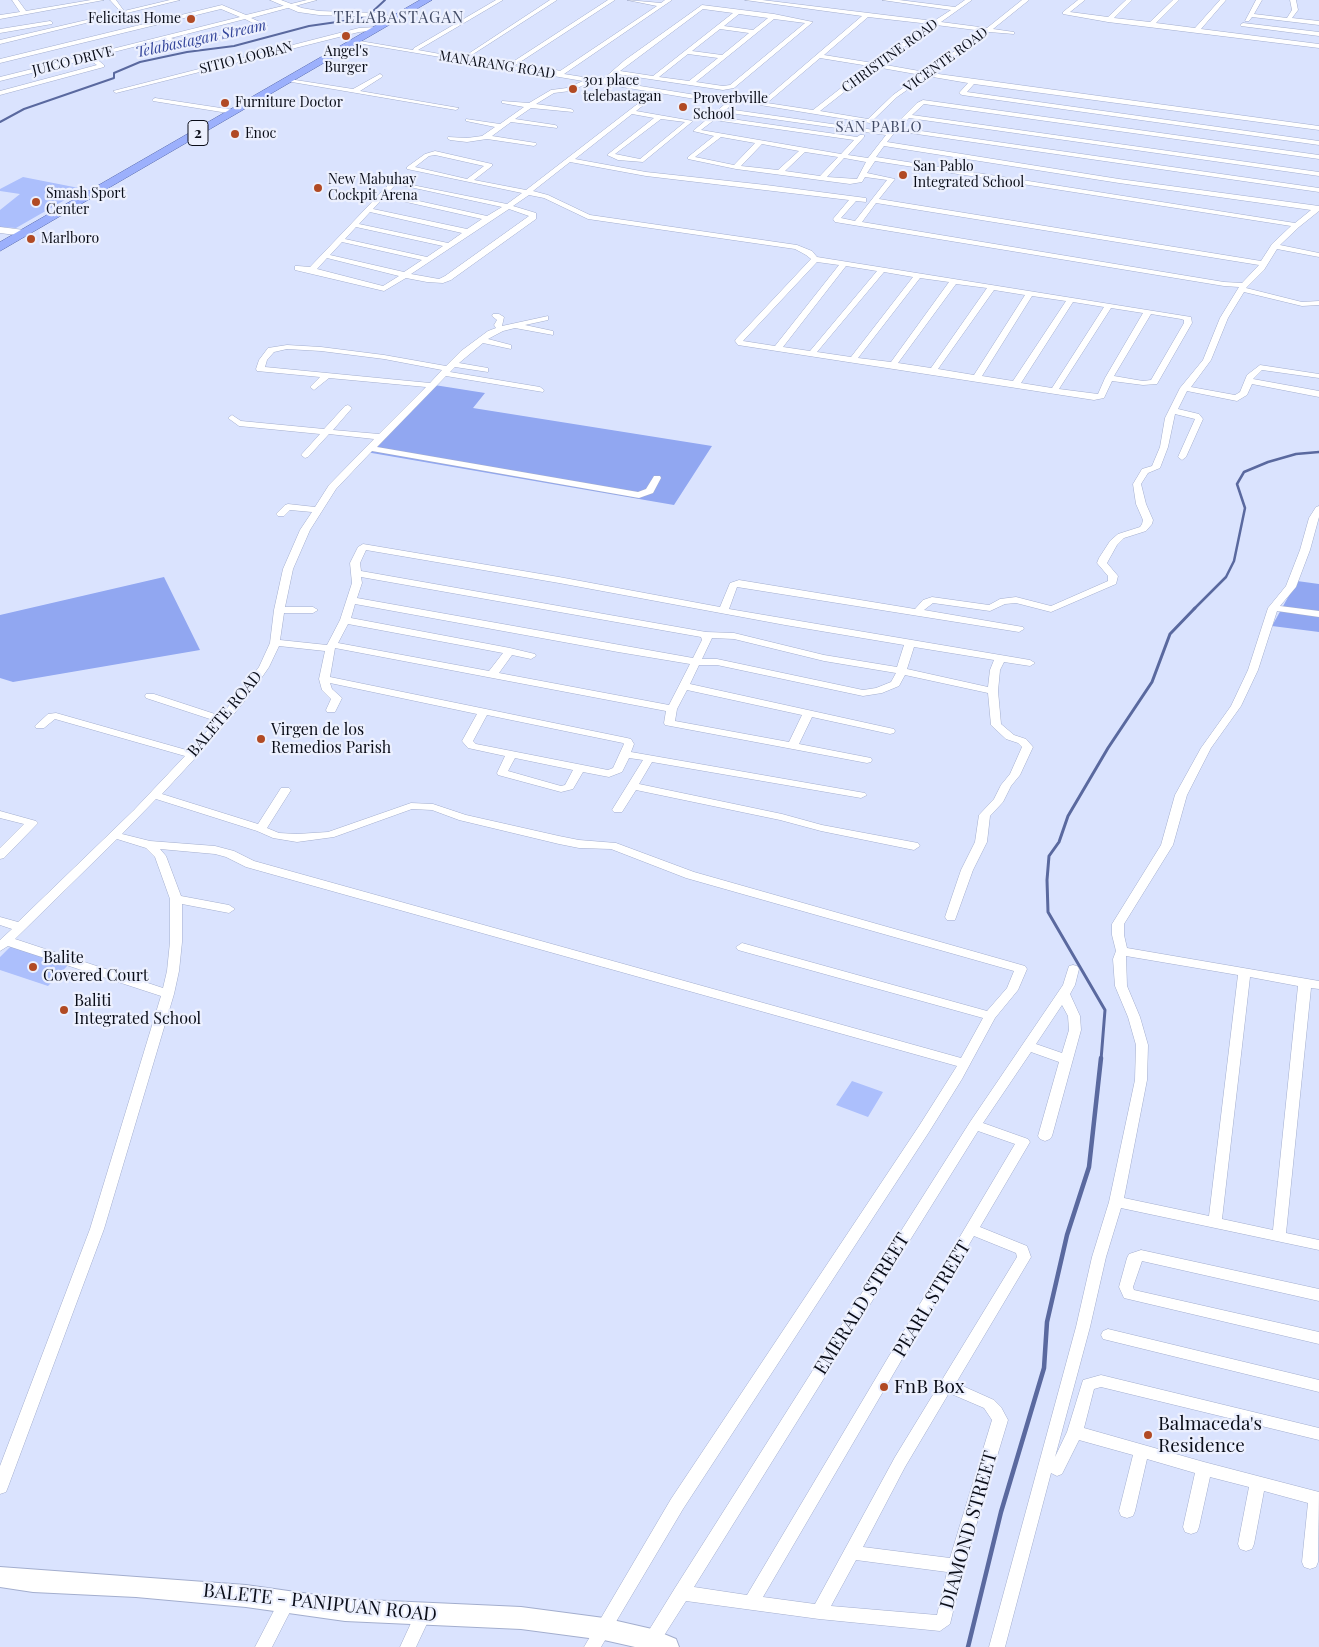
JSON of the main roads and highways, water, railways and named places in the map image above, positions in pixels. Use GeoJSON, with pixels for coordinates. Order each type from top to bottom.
{"type":"FeatureCollection","features":[{"type":"Feature","properties":{"kind":"highway","name":"2"},"geometry":{"type":"LineString","coordinates":[[0,247],[427,0]]}},
{"type":"Feature","properties":{"kind":"main road","name":"BALETE - PANIPUAN ROAD"},"geometry":{"type":"LineString","coordinates":[[0,1576],[33,1581],[136,1586],[246,1596],[345,1610],[521,1618],[598,1638],[659,1643]]}},
{"type":"Feature","properties":{"kind":"waterway","name":"Telabastagan Stream"},"geometry":{"type":"LineString","coordinates":[[0,122],[24,109],[114,78],[114,73],[140,62],[187,52],[234,46],[309,26],[358,19],[371,13],[385,0]]}},
{"type":"Feature","properties":{"kind":"waterway"},"geometry":{"type":"LineString","coordinates":[[1195,608],[1226,577],[1234,561],[1245,508],[1237,484],[1244,472],[1268,462],[1296,454],[1319,452]]}},
{"type":"Feature","properties":{"kind":"waterway"},"geometry":{"type":"LineString","coordinates":[[1101,1060],[1105,1010],[1048,912],[1047,880],[1049,856],[1059,842],[1068,816],[1108,748],[1152,682],[1170,634],[1195,608]]}},
{"type":"Feature","properties":{"kind":"waterway"},"geometry":{"type":"LineString","coordinates":[[968,1647],[1001,1512],[1044,1368],[1047,1322],[1067,1235],[1089,1167],[1101,1058]]}},
{"type":"Feature","properties":{"kind":"place","name":"Felicitas Home"},"geometry":{"type":"Point","coordinates":[191,19]}},
{"type":"Feature","properties":{"kind":"place","name":"Angel's Burger"},"geometry":{"type":"Point","coordinates":[346,36]}},
{"type":"Feature","properties":{"kind":"place","name":"301 place telebastagan"},"geometry":{"type":"Point","coordinates":[573,89]}},
{"type":"Feature","properties":{"kind":"place","name":"Furniture Doctor"},"geometry":{"type":"Point","coordinates":[225,103]}},
{"type":"Feature","properties":{"kind":"place","name":"Proverbville School"},"geometry":{"type":"Point","coordinates":[683,107]}},
{"type":"Feature","properties":{"kind":"place","name":"Enoc"},"geometry":{"type":"Point","coordinates":[235,134]}},
{"type":"Feature","properties":{"kind":"place","name":"San Pablo Integrated School"},"geometry":{"type":"Point","coordinates":[903,175]}},
{"type":"Feature","properties":{"kind":"place","name":"New Mabuhay Cockpit Arena"},"geometry":{"type":"Point","coordinates":[318,188]}},
{"type":"Feature","properties":{"kind":"place","name":"Smash Sport Center"},"geometry":{"type":"Point","coordinates":[36,202]}},
{"type":"Feature","properties":{"kind":"place","name":"Marlboro"},"geometry":{"type":"Point","coordinates":[31,239]}},
{"type":"Feature","properties":{"kind":"place","name":"Virgen de los Remedios Parish"},"geometry":{"type":"Point","coordinates":[261,739]}},
{"type":"Feature","properties":{"kind":"place","name":"Balite Covered Court"},"geometry":{"type":"Point","coordinates":[33,967]}},
{"type":"Feature","properties":{"kind":"place","name":"Baliti Integrated School"},"geometry":{"type":"Point","coordinates":[64,1010]}},
{"type":"Feature","properties":{"kind":"place","name":"FnB Box"},"geometry":{"type":"Point","coordinates":[884,1387]}},
{"type":"Feature","properties":{"kind":"place","name":"Balmaceda's Residence"},"geometry":{"type":"Point","coordinates":[1148,1435]}},
{"type":"Feature","properties":{"kind":"district","name":"TELABASTAGAN"},"geometry":{"type":"Point","coordinates":[399,18]}},
{"type":"Feature","properties":{"kind":"district","name":"SAN PABLO"},"geometry":{"type":"Point","coordinates":[879,127]}}]}
